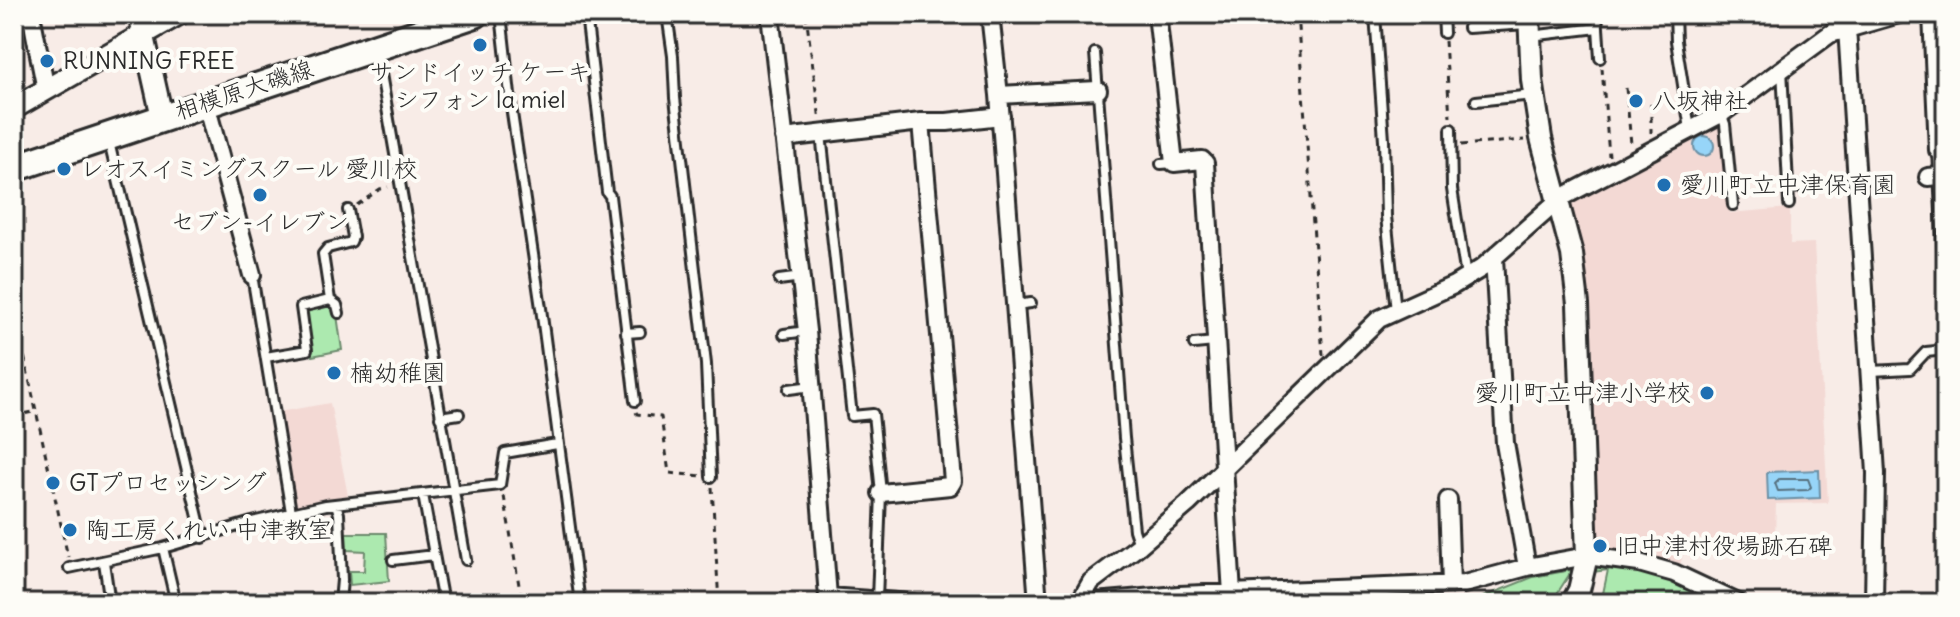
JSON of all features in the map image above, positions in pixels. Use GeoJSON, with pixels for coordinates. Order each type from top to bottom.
{"type":"FeatureCollection","features":[{"type":"Feature","properties":{"kind":"main road","name":"相模原大磯線"},"geometry":{"type":"LineString","coordinates":[[14,168],[475,14]]}},
{"type":"Feature","properties":{"kind":"street"},"geometry":{"type":"LineString","coordinates":[[31,14],[46,90]]}},
{"type":"Feature","properties":{"kind":"street"},"geometry":{"type":"LineString","coordinates":[[14,108],[46,90],[141,24],[179,14]]}},
{"type":"Feature","properties":{"kind":"street"},"geometry":{"type":"LineString","coordinates":[[770,14],[813,386],[822,600],[912,603]]}},
{"type":"Feature","properties":{"kind":"street"},"geometry":{"type":"LineString","coordinates":[[990,14],[1023,304],[1038,603]]}},
{"type":"Feature","properties":{"kind":"street"},"geometry":{"type":"LineString","coordinates":[[1157,14],[1167,164],[1202,160],[1205,163],[1226,467],[1230,597]]}},
{"type":"Feature","properties":{"kind":"street"},"geometry":{"type":"LineString","coordinates":[[1738,603],[1674,573],[1639,563],[1587,556],[1527,567],[1464,584],[1080,603],[1091,582],[1140,545],[1226,467],[1379,319],[1467,278],[1561,198],[1721,114],[1840,24],[1899,14]]}},
{"type":"Feature","properties":{"kind":"street"},"geometry":{"type":"LineString","coordinates":[[1932,14],[1938,150]]}},
{"type":"Feature","properties":{"kind":"street"},"geometry":{"type":"LineString","coordinates":[[141,24],[162,117]]}},
{"type":"Feature","properties":{"kind":"street"},"geometry":{"type":"LineString","coordinates":[[1840,24],[1871,371],[1876,473],[1874,603]]}},
{"type":"Feature","properties":{"kind":"street"},"geometry":{"type":"LineString","coordinates":[[1529,25],[1534,95],[1541,138],[1572,254],[1578,304],[1587,556],[1579,590],[1572,603]]}},
{"type":"Feature","properties":{"kind":"street"},"geometry":{"type":"LineString","coordinates":[[999,95],[1098,90]]}},
{"type":"Feature","properties":{"kind":"street"},"geometry":{"type":"LineString","coordinates":[[206,104],[252,275]]}},
{"type":"Feature","properties":{"kind":"street"},"geometry":{"type":"LineString","coordinates":[[784,138],[1001,116]]}},
{"type":"Feature","properties":{"kind":"street"},"geometry":{"type":"LineString","coordinates":[[881,493],[950,486],[953,481],[921,122]]}},
{"type":"Feature","properties":{"kind":"street"},"geometry":{"type":"LineString","coordinates":[[1494,258],[1505,443],[1527,567]]}},
{"type":"Feature","properties":{"kind":"street"},"geometry":{"type":"LineString","coordinates":[[1445,508],[1451,585]]}},
{"type":"Feature","properties":{"kind":"lane"},"geometry":{"type":"LineString","coordinates":[[501,14],[580,603]]}},
{"type":"Feature","properties":{"kind":"lane"},"geometry":{"type":"LineString","coordinates":[[586,14],[635,401]]}},
{"type":"Feature","properties":{"kind":"lane"},"geometry":{"type":"LineString","coordinates":[[667,14],[673,56],[670,78],[706,364],[711,477]]}},
{"type":"Feature","properties":{"kind":"lane"},"geometry":{"type":"LineString","coordinates":[[1375,14],[1387,228],[1396,311]]}},
{"type":"Feature","properties":{"kind":"lane"},"geometry":{"type":"LineString","coordinates":[[1443,14],[1444,33]]}},
{"type":"Feature","properties":{"kind":"lane"},"geometry":{"type":"LineString","coordinates":[[1597,14],[1600,58]]}},
{"type":"Feature","properties":{"kind":"lane"},"geometry":{"type":"LineString","coordinates":[[1675,14],[1676,41],[1690,129]]}},
{"type":"Feature","properties":{"kind":"lane"},"geometry":{"type":"LineString","coordinates":[[1476,17],[1472,28],[1529,25],[1598,28]]}},
{"type":"Feature","properties":{"kind":"lane"},"geometry":{"type":"LineString","coordinates":[[377,46],[466,560]]}},
{"type":"Feature","properties":{"kind":"lane"},"geometry":{"type":"LineString","coordinates":[[1095,53],[1124,438],[1134,530],[1140,545]]}},
{"type":"Feature","properties":{"kind":"lane"},"geometry":{"type":"LineString","coordinates":[[1781,68],[1789,204]]}},
{"type":"Feature","properties":{"kind":"lane"},"geometry":{"type":"LineString","coordinates":[[1476,101],[1534,95]]}},
{"type":"Feature","properties":{"kind":"lane"},"geometry":{"type":"LineString","coordinates":[[1721,114],[1725,124],[1733,205]]}},
{"type":"Feature","properties":{"kind":"lane"},"geometry":{"type":"LineString","coordinates":[[1451,129],[1452,189],[1467,278]]}},
{"type":"Feature","properties":{"kind":"lane"},"geometry":{"type":"LineString","coordinates":[[821,134],[852,416],[873,414],[881,493],[877,600]]}},
{"type":"Feature","properties":{"kind":"lane"},"geometry":{"type":"LineString","coordinates":[[108,137],[203,538]]}},
{"type":"Feature","properties":{"kind":"lane"},"geometry":{"type":"LineString","coordinates":[[1938,150],[1934,176],[1946,314]]}},
{"type":"Feature","properties":{"kind":"lane"},"geometry":{"type":"LineString","coordinates":[[1789,188],[1803,187]]}},
{"type":"Feature","properties":{"kind":"lane"},"geometry":{"type":"LineString","coordinates":[[339,313],[337,305],[330,300],[323,254],[328,248],[351,242],[353,237],[348,210]]}},
{"type":"Feature","properties":{"kind":"lane"},"geometry":{"type":"LineString","coordinates":[[252,275],[291,512]]}},
{"type":"Feature","properties":{"kind":"lane"},"geometry":{"type":"LineString","coordinates":[[779,280],[802,277]]}},
{"type":"Feature","properties":{"kind":"lane"},"geometry":{"type":"LineString","coordinates":[[266,357],[307,350],[301,307],[330,300]]}},
{"type":"Feature","properties":{"kind":"lane"},"geometry":{"type":"LineString","coordinates":[[784,334],[807,331]]}},
{"type":"Feature","properties":{"kind":"lane"},"geometry":{"type":"LineString","coordinates":[[626,333],[640,332]]}},
{"type":"Feature","properties":{"kind":"lane"},"geometry":{"type":"LineString","coordinates":[[1194,344],[1215,342]]}},
{"type":"Feature","properties":{"kind":"lane"},"geometry":{"type":"LineString","coordinates":[[1871,371],[1910,369],[1926,352],[1946,350]]}},
{"type":"Feature","properties":{"kind":"lane"},"geometry":{"type":"LineString","coordinates":[[789,389],[813,386]]}},
{"type":"Feature","properties":{"kind":"lane"},"geometry":{"type":"LineString","coordinates":[[440,417],[459,414]]}},
{"type":"Feature","properties":{"kind":"lane"},"geometry":{"type":"LineString","coordinates":[[69,568],[203,538],[291,512],[500,485],[505,453],[557,444]]}},
{"type":"Feature","properties":{"kind":"lane"},"geometry":{"type":"LineString","coordinates":[[423,495],[443,603]]}},
{"type":"Feature","properties":{"kind":"lane"},"geometry":{"type":"LineString","coordinates":[[336,504],[339,514],[340,602]]}},
{"type":"Feature","properties":{"kind":"lane"},"geometry":{"type":"LineString","coordinates":[[163,548],[176,603]]}},
{"type":"Feature","properties":{"kind":"lane"},"geometry":{"type":"LineString","coordinates":[[393,560],[434,555]]}},
{"type":"Feature","properties":{"kind":"lane"},"geometry":{"type":"LineString","coordinates":[[104,562],[110,603]]}},
{"type":"Feature","properties":{"kind":"lane"},"geometry":{"type":"LineString","coordinates":[[330,591],[341,588]]}},
{"type":"Feature","properties":{"kind":"path"},"geometry":{"type":"LineString","coordinates":[[1297,14],[1324,370]]}},
{"type":"Feature","properties":{"kind":"path"},"geometry":{"type":"LineString","coordinates":[[806,16],[821,134]]}},
{"type":"Feature","properties":{"kind":"path"},"geometry":{"type":"LineString","coordinates":[[1444,33],[1451,129]]}},
{"type":"Feature","properties":{"kind":"path"},"geometry":{"type":"LineString","coordinates":[[1600,58],[1610,172]]}},
{"type":"Feature","properties":{"kind":"path"},"geometry":{"type":"LineString","coordinates":[[1626,88],[1632,160]]}},
{"type":"Feature","properties":{"kind":"path"},"geometry":{"type":"LineString","coordinates":[[1651,104],[1652,150]]}},
{"type":"Feature","properties":{"kind":"path"},"geometry":{"type":"LineString","coordinates":[[1451,146],[1541,138]]}},
{"type":"Feature","properties":{"kind":"path"},"geometry":{"type":"LineString","coordinates":[[348,210],[380,189],[400,185]]}},
{"type":"Feature","properties":{"kind":"path"},"geometry":{"type":"LineString","coordinates":[[14,310],[69,568]]}},
{"type":"Feature","properties":{"kind":"path"},"geometry":{"type":"LineString","coordinates":[[635,401],[637,414],[661,417],[669,473],[711,477],[719,603]]}},
{"type":"Feature","properties":{"kind":"path"},"geometry":{"type":"LineString","coordinates":[[14,416],[37,411]]}},
{"type":"Feature","properties":{"kind":"path"},"geometry":{"type":"LineString","coordinates":[[500,485],[522,603]]}},
{"type":"Feature","properties":{"kind":"shaded area"},"geometry":{"type":"Polygon","coordinates":[[[885,14],[972,14],[915,23],[914,15],[885,19],[885,14]]]}},
{"type":"Feature","properties":{"kind":"shaded area","name":"愛川町立中津小学校"},"geometry":{"type":"Polygon","coordinates":[[[1714,126],[1721,129],[1730,213],[1790,208],[1790,244],[1814,243],[1828,503],[1776,504],[1775,536],[1749,535],[1746,549],[1689,536],[1679,568],[1648,554],[1612,549],[1598,533],[1588,284],[1570,203],[1634,166],[1714,126]]]}},
{"type":"Feature","properties":{"kind":"shaded area"},"geometry":{"type":"Polygon","coordinates":[[[330,403],[349,501],[298,507],[295,506],[278,412],[330,403]]]}},
{"type":"Feature","properties":{"kind":"green space"},"geometry":{"type":"Polygon","coordinates":[[[327,304],[336,308],[342,350],[312,356],[303,316],[306,309],[327,304]]]}},
{"type":"Feature","properties":{"kind":"green space"},"geometry":{"type":"Polygon","coordinates":[[[346,533],[386,533],[389,581],[350,585],[349,571],[364,571],[365,551],[347,550],[346,533]]]}},
{"type":"Feature","properties":{"kind":"green space"},"geometry":{"type":"Polygon","coordinates":[[[1609,563],[1673,580],[1724,603],[1601,603],[1608,570],[1569,575],[1551,603],[1480,603],[1483,597],[1533,577],[1609,563]]]}},
{"type":"Feature","properties":{"kind":"water"},"geometry":{"type":"Polygon","coordinates":[[[1704,136],[1711,139],[1714,146],[1711,153],[1704,156],[1697,153],[1694,146],[1697,139],[1704,136]]]}},
{"type":"Feature","properties":{"kind":"water"},"geometry":{"type":"Polygon","coordinates":[[[1819,470],[1820,498],[1768,500],[1767,472],[1819,470]]]}},
{"type":"Feature","properties":{"kind":"place","name":"サンドイッチ ケーキ シフォン la miel"},"geometry":{"type":"Point","coordinates":[480,45]}},
{"type":"Feature","properties":{"kind":"place","name":"RUNNING FREE"},"geometry":{"type":"Point","coordinates":[47,61]}},
{"type":"Feature","properties":{"kind":"place","name":"八坂神社"},"geometry":{"type":"Point","coordinates":[1636,101]}},
{"type":"Feature","properties":{"kind":"place","name":"レオスイミングスクール 愛川校"},"geometry":{"type":"Point","coordinates":[64,169]}},
{"type":"Feature","properties":{"kind":"place","name":"愛川町立中津保育園"},"geometry":{"type":"Point","coordinates":[1664,185]}},
{"type":"Feature","properties":{"kind":"place","name":"セブン-イレブン"},"geometry":{"type":"Point","coordinates":[260,195]}},
{"type":"Feature","properties":{"kind":"place","name":"楠幼稚園"},"geometry":{"type":"Point","coordinates":[334,373]}},
{"type":"Feature","properties":{"kind":"place","name":"愛川町立中津小学校"},"geometry":{"type":"Point","coordinates":[1707,393]}},
{"type":"Feature","properties":{"kind":"place","name":"GTプロセッシング"},"geometry":{"type":"Point","coordinates":[53,483]}},
{"type":"Feature","properties":{"kind":"place","name":"陶工房くれい 中津教室"},"geometry":{"type":"Point","coordinates":[70,530]}},
{"type":"Feature","properties":{"kind":"place","name":"旧中津村役場跡石碑"},"geometry":{"type":"Point","coordinates":[1600,546]}}]}
